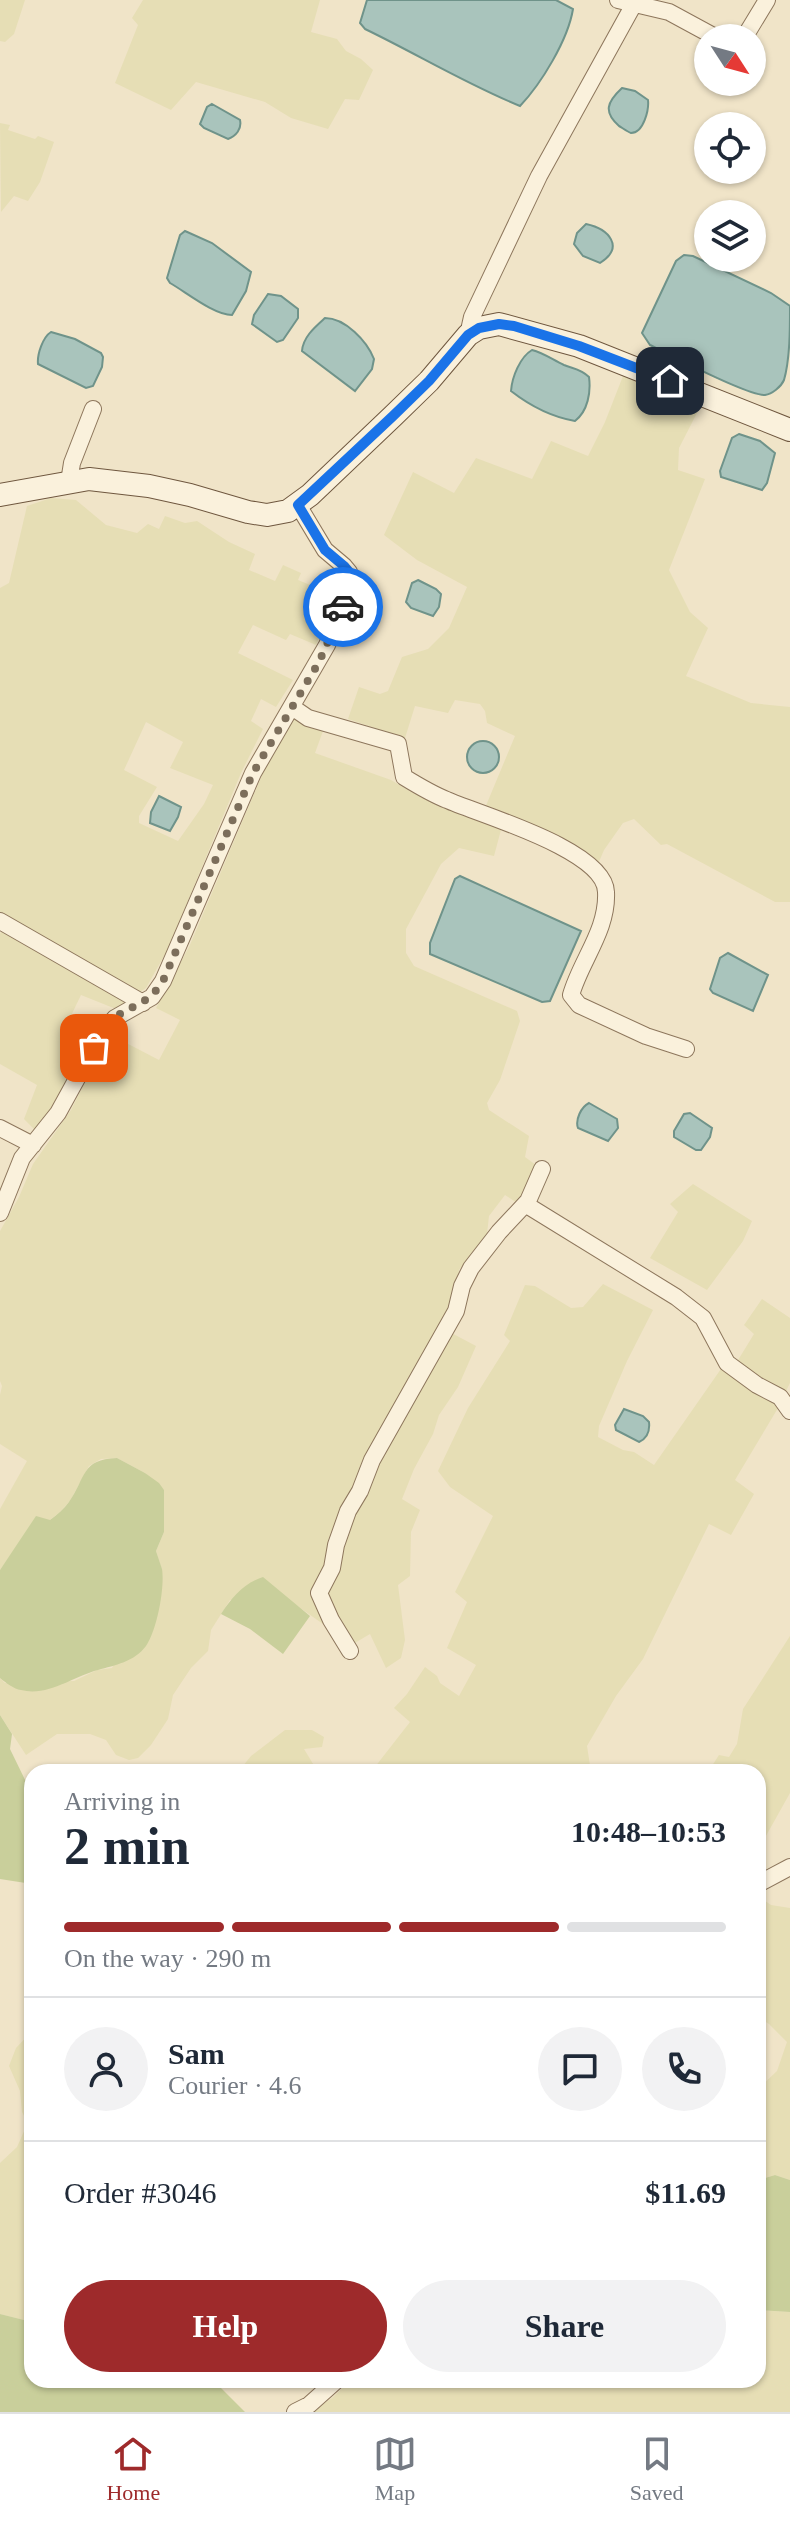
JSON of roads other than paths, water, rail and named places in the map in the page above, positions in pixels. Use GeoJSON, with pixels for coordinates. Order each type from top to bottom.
{"type":"FeatureCollection","features":[{"type":"Feature","properties":{"kind":"main road"},"geometry":{"type":"LineString","coordinates":[[0,495],[89,479],[149,486],[248,512],[267,515],[288,511],[402,408],[468,335],[479,328],[499,324],[610,358],[790,430]]}},
{"type":"Feature","properties":{"kind":"street"},"geometry":{"type":"LineString","coordinates":[[752,24],[767,0]]}},
{"type":"Feature","properties":{"kind":"street"},"geometry":{"type":"LineString","coordinates":[[468,335],[472,317],[626,2],[669,12],[694,26]]}},
{"type":"Feature","properties":{"kind":"street"},"geometry":{"type":"LineString","coordinates":[[69,482],[75,454],[93,409]]}},
{"type":"Feature","properties":{"kind":"street"},"geometry":{"type":"LineString","coordinates":[[0,1213],[22,1158],[58,1113],[109,1024],[143,1003],[163,981],[253,773],[327,645],[344,607],[351,581],[344,566],[318,540],[298,505]]}},
{"type":"Feature","properties":{"kind":"street"},"geometry":{"type":"LineString","coordinates":[[292,707],[308,718],[398,744],[404,777],[446,800],[515,824],[542,837],[600,874],[606,891],[604,916],[571,995],[579,1005],[646,1036],[686,1049]]}},
{"type":"Feature","properties":{"kind":"street"},"geometry":{"type":"LineString","coordinates":[[0,921],[143,1003]]}},
{"type":"Feature","properties":{"kind":"street"},"geometry":{"type":"LineString","coordinates":[[0,1128],[33,1145]]}},
{"type":"Feature","properties":{"kind":"street"},"geometry":{"type":"LineString","coordinates":[[350,1651],[319,1593],[332,1568],[348,1511],[372,1460],[456,1311],[462,1286],[471,1268],[525,1204],[542,1169]]}},
{"type":"Feature","properties":{"kind":"street"},"geometry":{"type":"LineString","coordinates":[[525,1204],[676,1297],[703,1318],[727,1363],[780,1397],[790,1411]]}},
{"type":"Feature","properties":{"kind":"street"},"geometry":{"type":"LineString","coordinates":[[766,1880],[790,1867]]}},
{"type":"Feature","properties":{"kind":"street"},"geometry":{"type":"LineString","coordinates":[[298,2411],[327,2388]]}},
{"type":"Feature","properties":{"kind":"water"},"geometry":{"type":"Polygon","coordinates":[[[367,0],[556,0],[573,9],[566,34],[552,61],[520,106],[365,29],[360,23],[367,0]]]}},
{"type":"Feature","properties":{"kind":"water"},"geometry":{"type":"Polygon","coordinates":[[[622,88],[635,91],[648,100],[645,120],[636,132],[631,133],[619,126],[609,112],[610,102],[622,88]]]}},
{"type":"Feature","properties":{"kind":"water"},"geometry":{"type":"Polygon","coordinates":[[[212,104],[240,120],[239,129],[231,138],[200,124],[207,107],[212,104]]]}},
{"type":"Feature","properties":{"kind":"water"},"geometry":{"type":"Polygon","coordinates":[[[586,224],[601,230],[611,239],[612,251],[600,263],[583,256],[574,244],[577,233],[586,224]]]}},
{"type":"Feature","properties":{"kind":"water"},"geometry":{"type":"Polygon","coordinates":[[[185,231],[212,243],[251,272],[246,291],[232,315],[209,307],[170,283],[167,278],[180,235],[185,231]]]}},
{"type":"Feature","properties":{"kind":"water"},"geometry":{"type":"Polygon","coordinates":[[[684,255],[693,256],[694,272],[727,272],[771,293],[790,306],[786,372],[779,388],[765,395],[756,394],[650,345],[642,333],[676,261],[684,255]]]}},
{"type":"Feature","properties":{"kind":"water"},"geometry":{"type":"Polygon","coordinates":[[[268,294],[281,296],[298,309],[298,318],[283,340],[277,342],[252,324],[254,315],[268,294]]]}},
{"type":"Feature","properties":{"kind":"water"},"geometry":{"type":"Polygon","coordinates":[[[325,318],[340,322],[354,332],[374,359],[372,369],[355,391],[302,351],[307,337],[325,318]]]}},
{"type":"Feature","properties":{"kind":"water"},"geometry":{"type":"Polygon","coordinates":[[[51,332],[75,339],[101,353],[102,367],[93,386],[86,388],[38,364],[41,346],[51,332]]]}},
{"type":"Feature","properties":{"kind":"water"},"geometry":{"type":"Polygon","coordinates":[[[532,350],[589,377],[588,401],[575,421],[541,410],[511,391],[517,368],[532,350]]]}},
{"type":"Feature","properties":{"kind":"water"},"geometry":{"type":"Polygon","coordinates":[[[739,434],[760,441],[775,453],[762,490],[721,477],[720,471],[732,438],[739,434]]]}},
{"type":"Feature","properties":{"kind":"water"},"geometry":{"type":"Polygon","coordinates":[[[418,580],[441,594],[439,607],[433,616],[411,608],[406,602],[412,583],[418,580]]]}},
{"type":"Feature","properties":{"kind":"water"},"geometry":{"type":"Polygon","coordinates":[[[483,741],[494,746],[499,757],[494,768],[483,773],[472,768],[467,757],[472,746],[483,741]]]}},
{"type":"Feature","properties":{"kind":"water"},"geometry":{"type":"Polygon","coordinates":[[[159,796],[181,807],[170,831],[150,823],[151,812],[159,796]]]}},
{"type":"Feature","properties":{"kind":"water"},"geometry":{"type":"Polygon","coordinates":[[[460,876],[581,931],[550,1001],[542,1002],[430,954],[430,943],[455,879],[460,876]]]}},
{"type":"Feature","properties":{"kind":"water"},"geometry":{"type":"Polygon","coordinates":[[[728,953],[768,975],[753,1011],[710,989],[720,958],[728,953]]]}},
{"type":"Feature","properties":{"kind":"water"},"geometry":{"type":"Polygon","coordinates":[[[589,1103],[617,1119],[618,1128],[608,1141],[578,1128],[579,1114],[589,1103]]]}},
{"type":"Feature","properties":{"kind":"water"},"geometry":{"type":"Polygon","coordinates":[[[690,1113],[712,1128],[701,1150],[674,1137],[684,1114],[690,1113]]]}},
{"type":"Feature","properties":{"kind":"water"},"geometry":{"type":"Polygon","coordinates":[[[624,1409],[643,1416],[649,1422],[648,1434],[639,1442],[616,1430],[615,1425],[624,1409]]]}}]}
